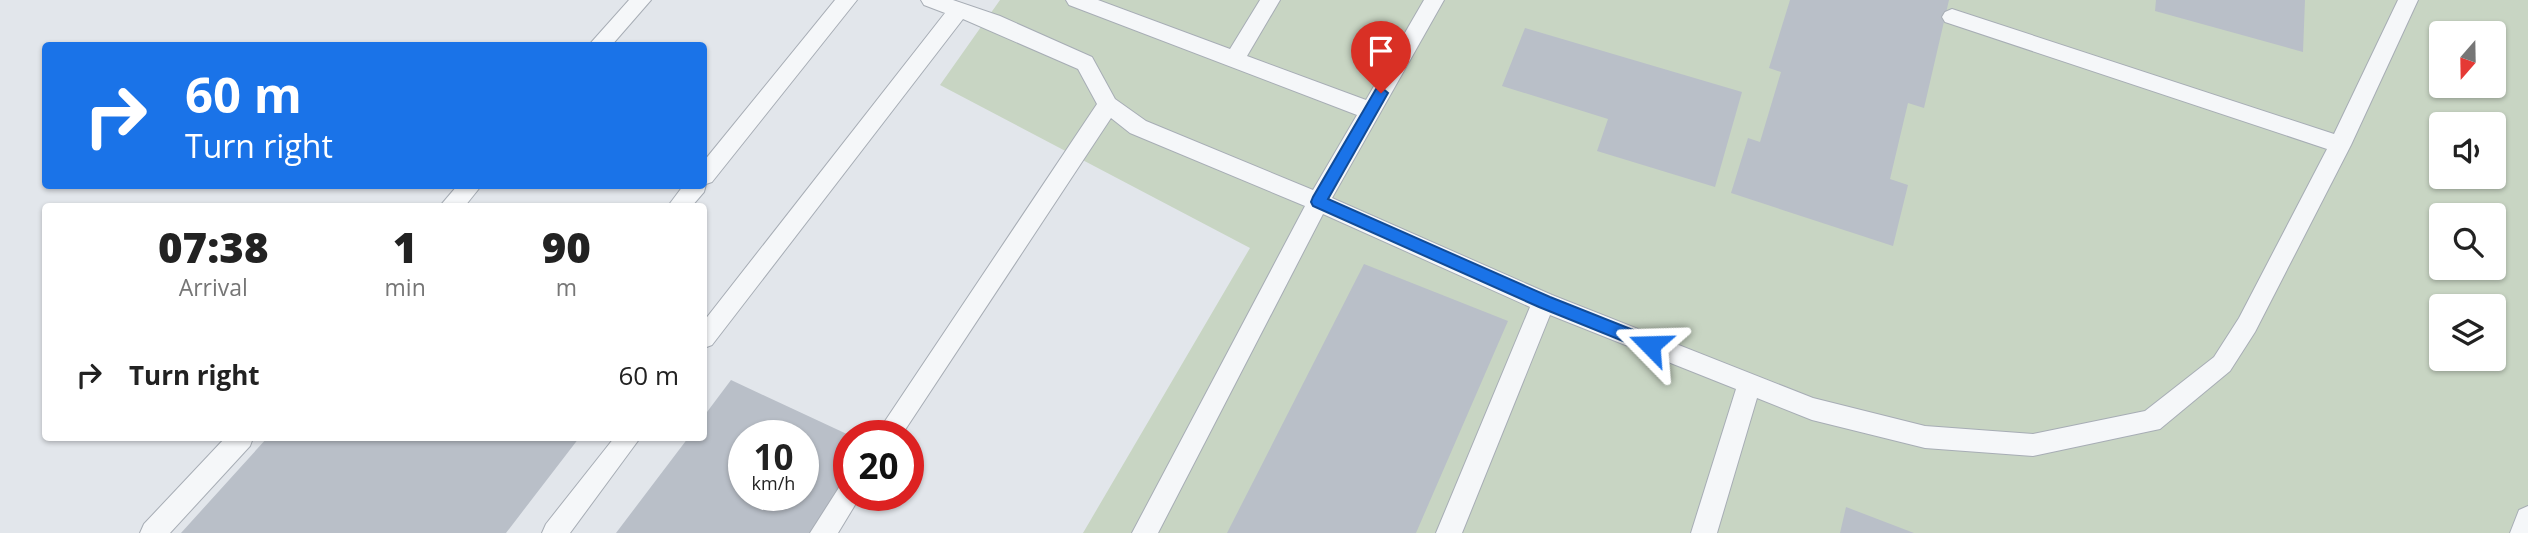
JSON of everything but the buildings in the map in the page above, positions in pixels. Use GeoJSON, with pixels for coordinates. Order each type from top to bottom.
{"type":"FeatureCollection","features":[{"type":"Feature","properties":{"kind":"lane"},"geometry":{"type":"LineString","coordinates":[[602,42],[641,0]]}},
{"type":"Feature","properties":{"kind":"lane"},"geometry":{"type":"LineString","coordinates":[[707,172],[847,0]]}},
{"type":"Feature","properties":{"kind":"lane"},"geometry":{"type":"LineString","coordinates":[[931,0],[993,22],[1085,63],[1108,105],[1138,127],[1158,137],[1318,202],[1544,302],[1812,409],[1925,437],[2033,444],[2151,421],[2222,364],[2247,325],[2340,145],[2408,0]]}},
{"type":"Feature","properties":{"kind":"lane"},"geometry":{"type":"LineString","coordinates":[[1235,59],[1270,0]]}},
{"type":"Feature","properties":{"kind":"lane"},"geometry":{"type":"LineString","coordinates":[[1145,533],[1318,202],[1434,0]]}},
{"type":"Feature","properties":{"kind":"lane"},"geometry":{"type":"LineString","coordinates":[[1083,1],[1371,111]]}},
{"type":"Feature","properties":{"kind":"lane"},"geometry":{"type":"LineString","coordinates":[[707,334],[959,10]]}},
{"type":"Feature","properties":{"kind":"lane"},"geometry":{"type":"LineString","coordinates":[[1952,18],[2340,145]]}},
{"type":"Feature","properties":{"kind":"lane"},"geometry":{"type":"LineString","coordinates":[[898,420],[1108,105]]}},
{"type":"Feature","properties":{"kind":"lane"},"geometry":{"type":"LineString","coordinates":[[454,203],[467,189]]}},
{"type":"Feature","properties":{"kind":"lane"},"geometry":{"type":"LineString","coordinates":[[682,203],[693,189]]}},
{"type":"Feature","properties":{"kind":"lane"},"geometry":{"type":"LineString","coordinates":[[1449,533],[1544,302]]}},
{"type":"Feature","properties":{"kind":"lane"},"geometry":{"type":"LineString","coordinates":[[1704,533],[1749,384]]}},
{"type":"Feature","properties":{"kind":"lane"},"geometry":{"type":"LineString","coordinates":[[153,533],[238,441]]}},
{"type":"Feature","properties":{"kind":"lane"},"geometry":{"type":"LineString","coordinates":[[555,533],[626,441]]}},
{"type":"Feature","properties":{"kind":"lane"},"geometry":{"type":"LineString","coordinates":[[823,533],[838,511]]}},
{"type":"Feature","properties":{"kind":"lane"},"geometry":{"type":"LineString","coordinates":[[2523,533],[2528,518]]}},
{"type":"Feature","properties":{"kind":"green space"},"geometry":{"type":"Polygon","coordinates":[[[1000,0],[2528,0],[2528,533],[1083,533],[1250,248],[940,85],[1000,0]]]}},
{"type":"Feature","properties":{"kind":"route"},"geometry":{"type":"LineString","coordinates":[[1381,93],[1318,202],[1544,302],[1650,345]]}}]}
